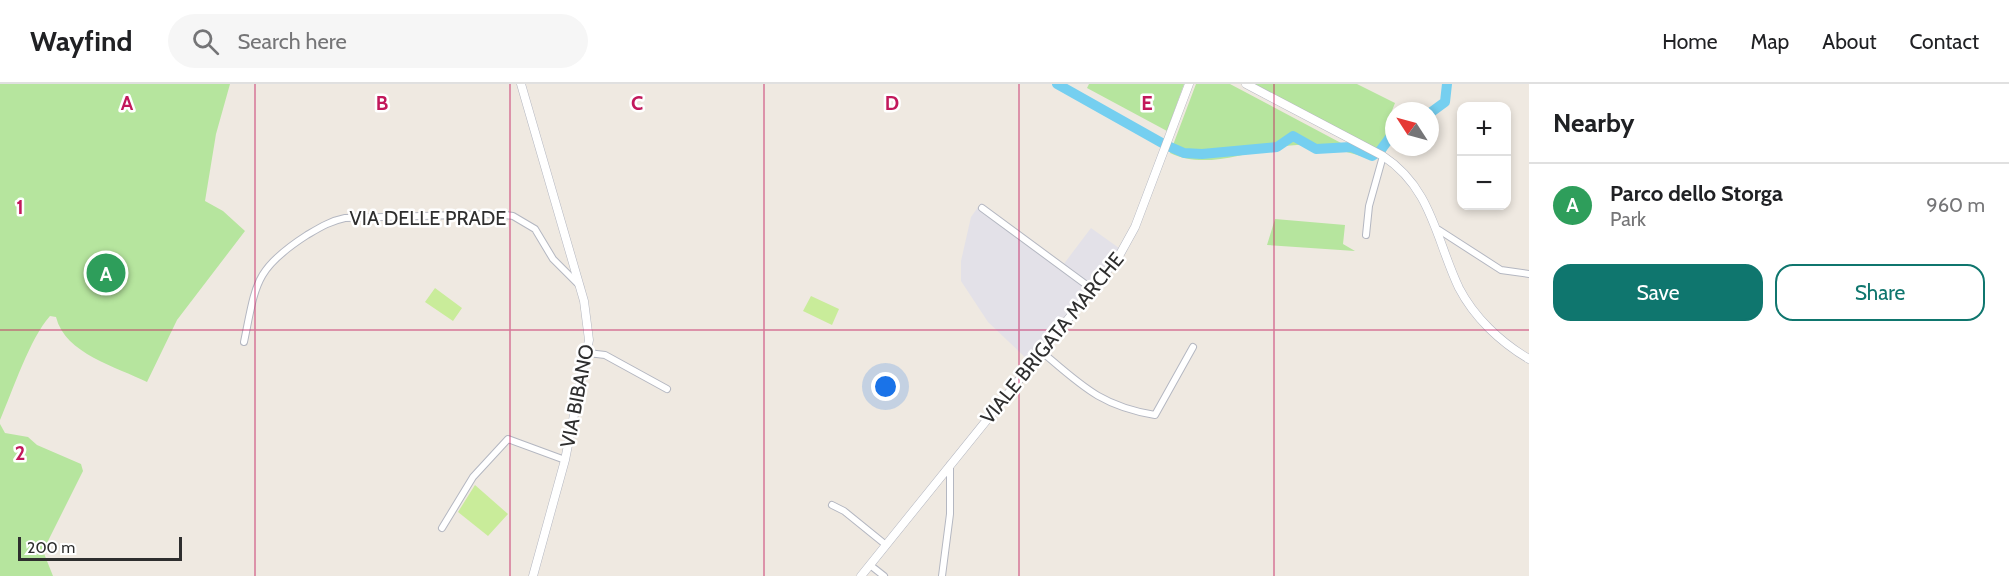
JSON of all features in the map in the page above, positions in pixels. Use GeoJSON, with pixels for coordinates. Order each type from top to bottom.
{"type":"FeatureCollection","features":[{"type":"Feature","properties":{"kind":"street","name":"VIA BIBANO"},"geometry":{"type":"LineString","coordinates":[[521,84],[580,286],[588,322],[588,353],[565,460],[533,576]]}},
{"type":"Feature","properties":{"kind":"street","name":"VIALE BRIGATA MARCHE"},"geometry":{"type":"LineString","coordinates":[[861,576],[1042,352],[1129,239],[1189,84]]}},
{"type":"Feature","properties":{"kind":"street"},"geometry":{"type":"LineString","coordinates":[[1246,84],[1382,155],[1407,176],[1438,230],[1457,283],[1470,306],[1501,339],[1529,358]]}},
{"type":"Feature","properties":{"kind":"street"},"geometry":{"type":"LineString","coordinates":[[1366,235],[1369,206],[1382,155]]}},
{"type":"Feature","properties":{"kind":"street"},"geometry":{"type":"LineString","coordinates":[[982,208],[1092,289]]}},
{"type":"Feature","properties":{"kind":"street","name":"VIA DELLE PRADE"},"geometry":{"type":"LineString","coordinates":[[244,342],[256,286],[268,264],[312,232],[331,221],[345,218],[498,214],[513,216],[535,229],[553,259],[580,286]]}},
{"type":"Feature","properties":{"kind":"street"},"geometry":{"type":"LineString","coordinates":[[1438,230],[1450,240],[1502,270],[1529,274]]}},
{"type":"Feature","properties":{"kind":"street"},"geometry":{"type":"LineString","coordinates":[[1042,352],[1094,396],[1132,411],[1155,415],[1193,347]]}},
{"type":"Feature","properties":{"kind":"street"},"geometry":{"type":"LineString","coordinates":[[588,353],[605,355],[667,388]]}},
{"type":"Feature","properties":{"kind":"street","name":"VIA BIBANO"},"geometry":{"type":"LineString","coordinates":[[442,528],[473,477],[508,439],[565,460]]}},
{"type":"Feature","properties":{"kind":"street"},"geometry":{"type":"LineString","coordinates":[[942,576],[950,514],[950,464]]}},
{"type":"Feature","properties":{"kind":"street"},"geometry":{"type":"LineString","coordinates":[[832,505],[844,511],[886,545]]}},
{"type":"Feature","properties":{"kind":"street"},"geometry":{"type":"LineString","coordinates":[[870,565],[884,576]]}},
{"type":"Feature","properties":{"kind":"shaded area"},"geometry":{"type":"Polygon","coordinates":[[[981,203],[1063,265],[1091,228],[1119,248],[1029,361],[988,322],[961,281],[961,261],[971,217],[981,203]]]}},
{"type":"Feature","properties":{"kind":"green space"},"geometry":{"type":"Polygon","coordinates":[[[0,84],[230,84],[216,134],[205,201],[223,211],[245,231],[177,320],[147,382],[107,365],[81,350],[61,330],[56,317],[50,316],[29,351],[0,420],[0,84]]]}},
{"type":"Feature","properties":{"kind":"green space"},"geometry":{"type":"Polygon","coordinates":[[[1089,84],[1184,84],[1167,131],[1087,88],[1089,84]]]}},
{"type":"Feature","properties":{"kind":"green space"},"geometry":{"type":"Polygon","coordinates":[[[1196,84],[1230,84],[1373,160],[1355,154],[1306,145],[1201,160],[1170,153],[1196,84]]]}},
{"type":"Feature","properties":{"kind":"green space"},"geometry":{"type":"Polygon","coordinates":[[[1248,84],[1357,84],[1393,102],[1385,102],[1385,153],[1383,156],[1248,84]]]}},
{"type":"Feature","properties":{"kind":"green space"},"geometry":{"type":"Polygon","coordinates":[[[1275,219],[1345,225],[1343,244],[1355,251],[1267,245],[1275,219]]]}},
{"type":"Feature","properties":{"kind":"green space"},"geometry":{"type":"Polygon","coordinates":[[[435,288],[462,308],[453,321],[425,302],[435,288]]]}},
{"type":"Feature","properties":{"kind":"green space"},"geometry":{"type":"Polygon","coordinates":[[[811,296],[839,309],[832,325],[803,311],[811,296]]]}},
{"type":"Feature","properties":{"kind":"green space"},"geometry":{"type":"Polygon","coordinates":[[[0,424],[5,433],[28,437],[37,445],[81,464],[83,471],[43,551],[53,576],[0,576],[0,424]]]}},
{"type":"Feature","properties":{"kind":"green space"},"geometry":{"type":"Polygon","coordinates":[[[475,485],[508,514],[488,536],[458,512],[475,485]]]}},
{"type":"Feature","properties":{"kind":"waterway"},"geometry":{"type":"LineString","coordinates":[[1057,84],[1162,143]]}},
{"type":"Feature","properties":{"kind":"waterway"},"geometry":{"type":"LineString","coordinates":[[1439,106],[1445,102],[1447,84]]}},
{"type":"Feature","properties":{"kind":"waterway"},"geometry":{"type":"LineString","coordinates":[[1168,146],[1184,153],[1202,154],[1277,147],[1293,136],[1316,149],[1351,147],[1372,156],[1385,144]]}},
{"type":"Feature","properties":{"kind":"place","name":"Parco dello Storga"},"geometry":{"type":"Point","coordinates":[106,273]}}]}
